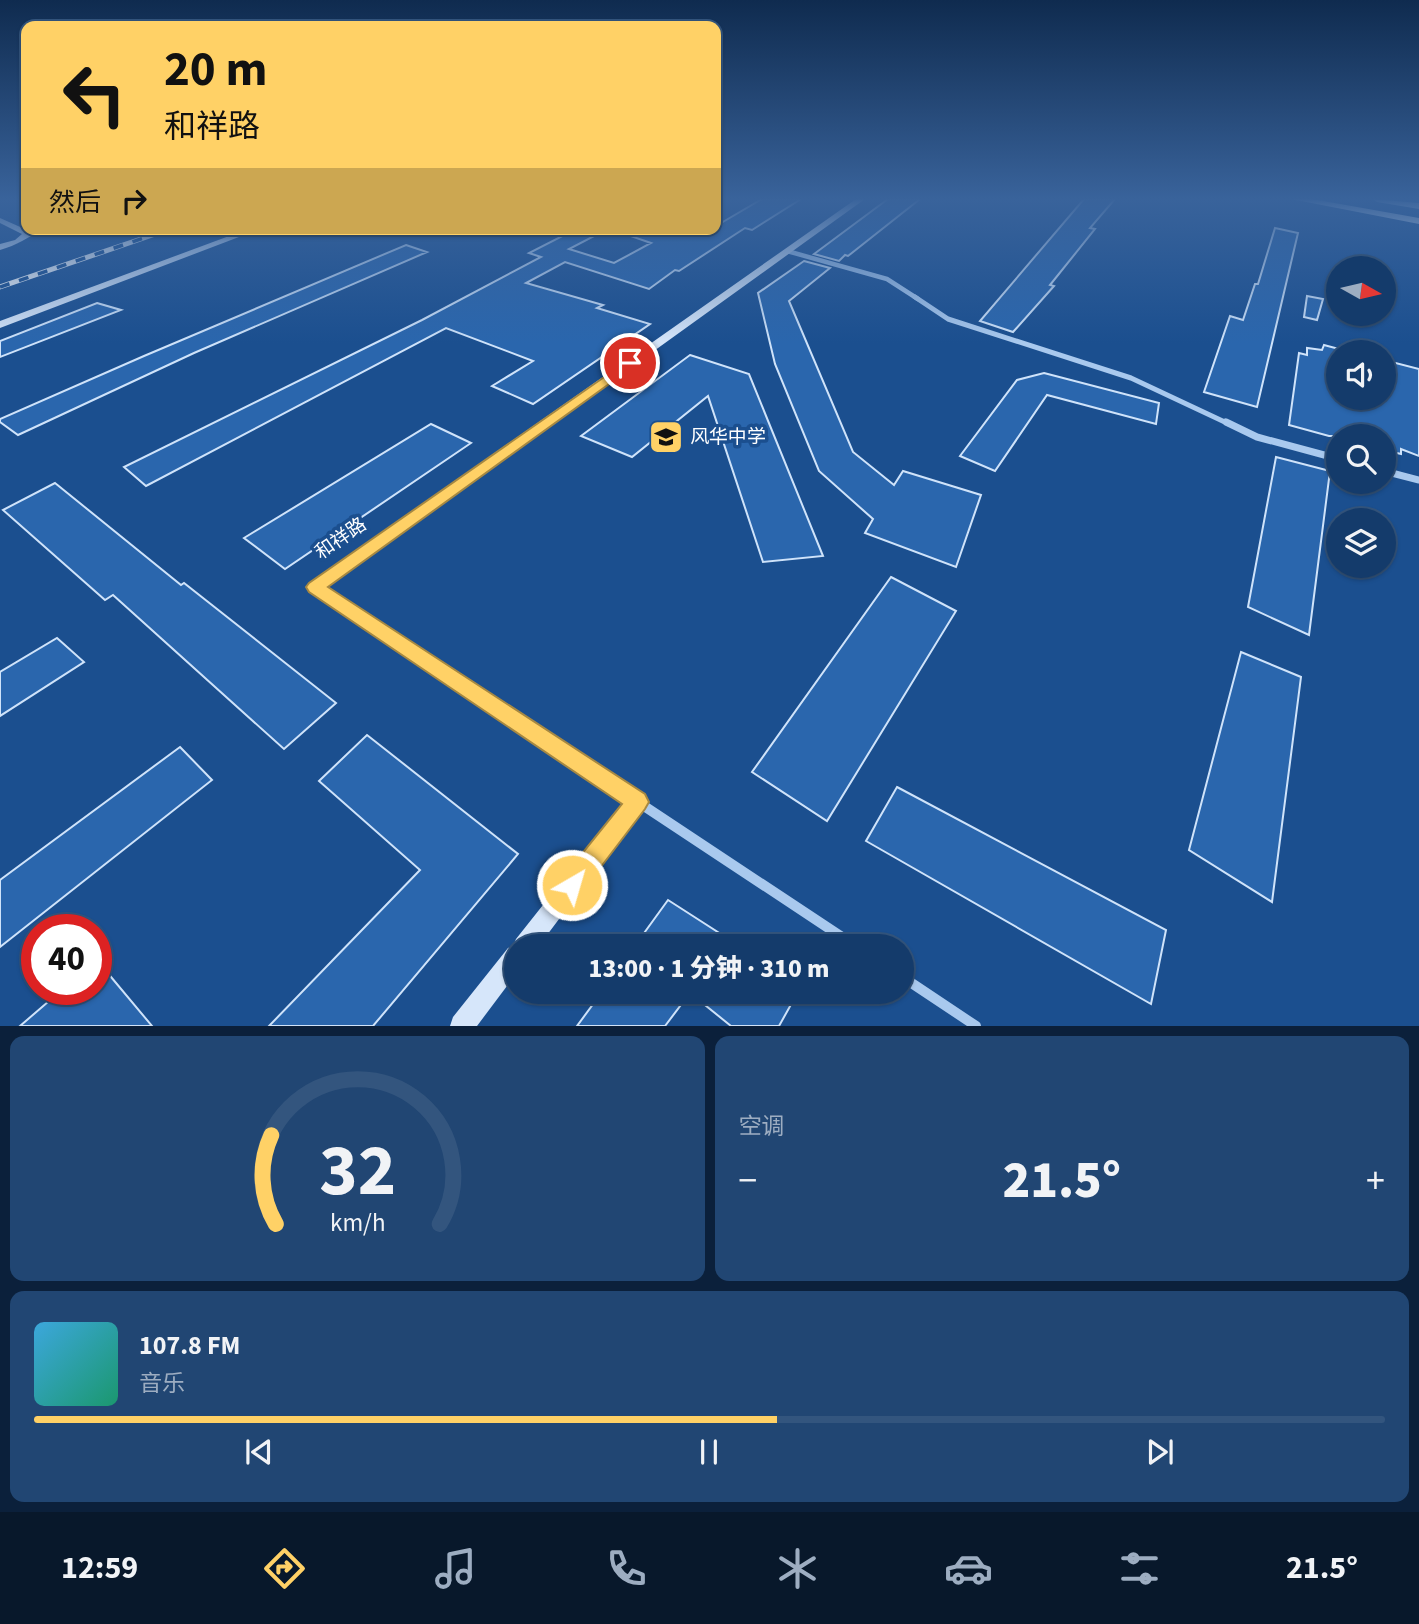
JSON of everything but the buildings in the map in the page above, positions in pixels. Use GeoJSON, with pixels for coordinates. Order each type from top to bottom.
{"type":"FeatureCollection","features":[{"type":"Feature","properties":{"kind":"street"},"geometry":{"type":"LineString","coordinates":[[0,318],[193,247]]}},
{"type":"Feature","properties":{"kind":"street"},"geometry":{"type":"LineString","coordinates":[[0,326],[209,247]]}},
{"type":"Feature","properties":{"kind":"street","name":"和祥路"},"geometry":{"type":"LineString","coordinates":[[637,802],[315,587],[793,247]]}},
{"type":"Feature","properties":{"kind":"street"},"geometry":{"type":"LineString","coordinates":[[787,251],[887,279],[948,319],[1131,379],[1257,437],[1326,456]]}},
{"type":"Feature","properties":{"kind":"street"},"geometry":{"type":"LineString","coordinates":[[1396,474],[1419,480]]}},
{"type":"Feature","properties":{"kind":"street"},"geometry":{"type":"LineString","coordinates":[[534,934],[637,802],[837,934]]}},
{"type":"Feature","properties":{"kind":"street"},"geometry":{"type":"LineString","coordinates":[[462,1026],[504,972]]}},
{"type":"Feature","properties":{"kind":"street"},"geometry":{"type":"LineString","coordinates":[[914,985],[976,1026]]}},
{"type":"Feature","properties":{"kind":"railway"},"geometry":{"type":"LineString","coordinates":[[0,287],[118,247]]}},
{"type":"Feature","properties":{"kind":"place","name":"风华中学"},"geometry":{"type":"Point","coordinates":[666,437]}},
{"type":"Feature","properties":{"kind":"route"},"geometry":{"type":"LineString","coordinates":[[572,885],[637,802],[315,587],[630,363]]}}]}
